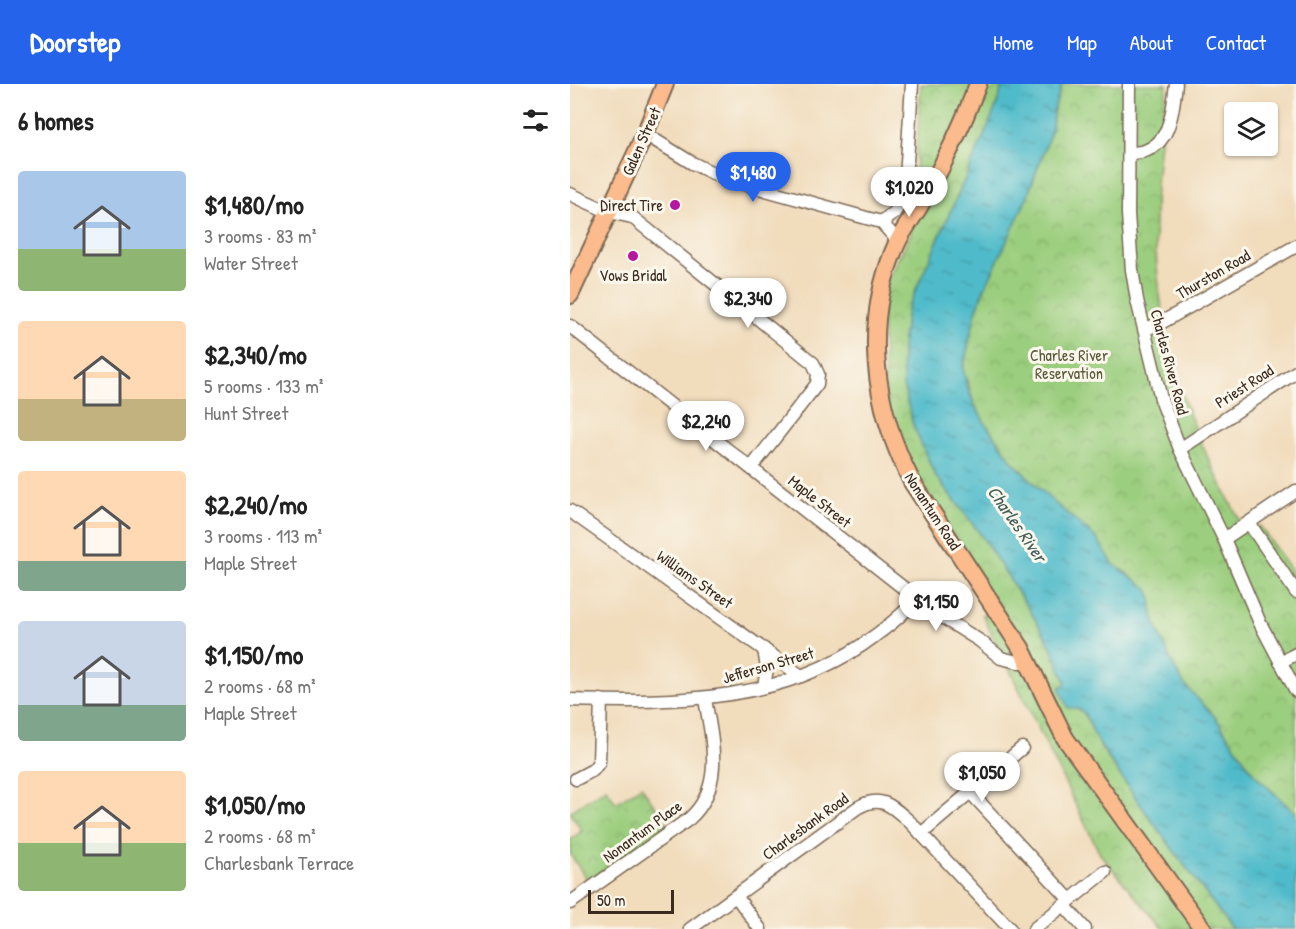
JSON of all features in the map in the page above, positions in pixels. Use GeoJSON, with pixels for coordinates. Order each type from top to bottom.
{"type":"FeatureCollection","features":[{"type":"Feature","properties":{"kind":"main road","name":"Nonantum Road"},"geometry":{"type":"LineString","coordinates":[[978,84],[961,127],[918,192],[889,262],[881,291],[876,336],[877,379],[887,425],[897,454],[912,482],[1028,661],[1056,722],[1074,751],[1203,929]]}},
{"type":"Feature","properties":{"kind":"main road","name":"Galen Street"},"geometry":{"type":"LineString","coordinates":[[570,295],[645,134],[662,85]]}},
{"type":"Feature","properties":{"kind":"street"},"geometry":{"type":"LineString","coordinates":[[881,222],[918,192],[907,183],[906,168],[912,84]]}},
{"type":"Feature","properties":{"kind":"street","name":"Charles River Road"},"geometry":{"type":"LineString","coordinates":[[1129,84],[1128,214],[1132,270],[1161,399],[1180,449],[1224,539],[1260,623],[1296,691]]}},
{"type":"Feature","properties":{"kind":"street"},"geometry":{"type":"LineString","coordinates":[[1129,153],[1149,149],[1166,133],[1171,120],[1176,84]]}},
{"type":"Feature","properties":{"kind":"street"},"geometry":{"type":"LineString","coordinates":[[645,134],[692,164],[723,178],[881,222],[898,241]]}},
{"type":"Feature","properties":{"kind":"street"},"geometry":{"type":"LineString","coordinates":[[570,194],[609,212],[632,217],[813,363],[818,374],[817,384],[751,468]]}},
{"type":"Feature","properties":{"kind":"street","name":"Thurston Road"},"geometry":{"type":"LineString","coordinates":[[1145,329],[1159,324],[1296,246]]}},
{"type":"Feature","properties":{"kind":"street","name":"Maple Street"},"geometry":{"type":"LineString","coordinates":[[570,326],[946,620],[980,641],[1001,658],[1018,662],[1028,661]]}},
{"type":"Feature","properties":{"kind":"street","name":"Priest Road"},"geometry":{"type":"LineString","coordinates":[[1180,449],[1296,372]]}},
{"type":"Feature","properties":{"kind":"street"},"geometry":{"type":"LineString","coordinates":[[1224,539],[1296,491]]}},
{"type":"Feature","properties":{"kind":"street","name":"Williams Street"},"geometry":{"type":"LineString","coordinates":[[570,511],[801,676]]}},
{"type":"Feature","properties":{"kind":"street"},"geometry":{"type":"LineString","coordinates":[[1249,523],[1296,592]]}},
{"type":"Feature","properties":{"kind":"street","name":"Jefferson Street"},"geometry":{"type":"LineString","coordinates":[[570,700],[705,699],[764,687],[801,676],[838,661],[898,618],[916,598]]}},
{"type":"Feature","properties":{"kind":"street"},"geometry":{"type":"LineString","coordinates":[[764,649],[767,668],[764,687]]}},
{"type":"Feature","properties":{"kind":"street"},"geometry":{"type":"LineString","coordinates":[[1280,662],[1296,654]]}},
{"type":"Feature","properties":{"kind":"street","name":"Nonantum Place"},"geometry":{"type":"LineString","coordinates":[[570,903],[689,819],[704,801],[711,782],[714,758],[705,699]]}},
{"type":"Feature","properties":{"kind":"street"},"geometry":{"type":"LineString","coordinates":[[576,779],[597,767],[600,700]]}},
{"type":"Feature","properties":{"kind":"street"},"geometry":{"type":"LineString","coordinates":[[921,834],[1022,748]]}},
{"type":"Feature","properties":{"kind":"street"},"geometry":{"type":"LineString","coordinates":[[970,792],[1067,903],[1085,929]]}},
{"type":"Feature","properties":{"kind":"street","name":"Charlesbank Road"},"geometry":{"type":"LineString","coordinates":[[690,929],[857,808],[871,801],[886,803],[921,834],[1010,929]]}},
{"type":"Feature","properties":{"kind":"street"},"geometry":{"type":"LineString","coordinates":[[1034,929],[1105,872]]}},
{"type":"Feature","properties":{"kind":"street"},"geometry":{"type":"LineString","coordinates":[[736,896],[760,929]]}},
{"type":"Feature","properties":{"kind":"green space"},"geometry":{"type":"Polygon","coordinates":[[[921,84],[1002,84],[999,99],[987,129],[907,310],[902,349],[903,385],[913,425],[935,475],[979,532],[1050,644],[1066,683],[1059,688],[1076,707],[1083,711],[1102,749],[1232,929],[1163,929],[1100,854],[982,614],[998,612],[887,425],[881,291],[911,234],[921,84]]]}},
{"type":"Feature","properties":{"kind":"green space","name":"Charles River Reservation"},"geometry":{"type":"Polygon","coordinates":[[[1062,84],[1167,84],[1155,207],[1157,270],[1162,313],[1183,396],[1198,436],[1217,476],[1247,534],[1260,526],[1296,578],[1296,814],[1254,774],[1215,717],[1183,684],[1156,626],[1151,596],[1135,579],[1113,564],[1097,539],[1048,497],[1013,462],[974,404],[963,369],[975,315],[983,292],[1026,200],[1052,128],[1053,113],[1062,84]]]}},
{"type":"Feature","properties":{"kind":"green space"},"geometry":{"type":"Polygon","coordinates":[[[641,786],[668,825],[588,881],[570,854],[570,840],[582,831],[570,812],[606,788],[616,803],[641,786]]]}},
{"type":"Feature","properties":{"kind":"water","name":"Charles River"},"geometry":{"type":"Polygon","coordinates":[[[1002,84],[1062,84],[1053,113],[1052,128],[1026,200],[983,292],[975,315],[963,368],[967,386],[985,423],[1013,462],[1049,498],[1097,539],[1113,564],[1147,588],[1151,596],[1156,626],[1184,684],[1215,717],[1254,774],[1296,814],[1296,929],[1232,929],[1123,779],[1099,743],[1085,715],[1079,709],[1068,708],[1059,688],[1066,683],[1050,644],[979,532],[935,475],[913,425],[903,385],[902,349],[907,310],[987,129],[999,99],[1002,84]]]}},
{"type":"Feature","properties":{"kind":"place","name":"Direct Tire"},"geometry":{"type":"Point","coordinates":[675,205]}},
{"type":"Feature","properties":{"kind":"place","name":"Vows Bridal"},"geometry":{"type":"Point","coordinates":[633,256]}}]}
